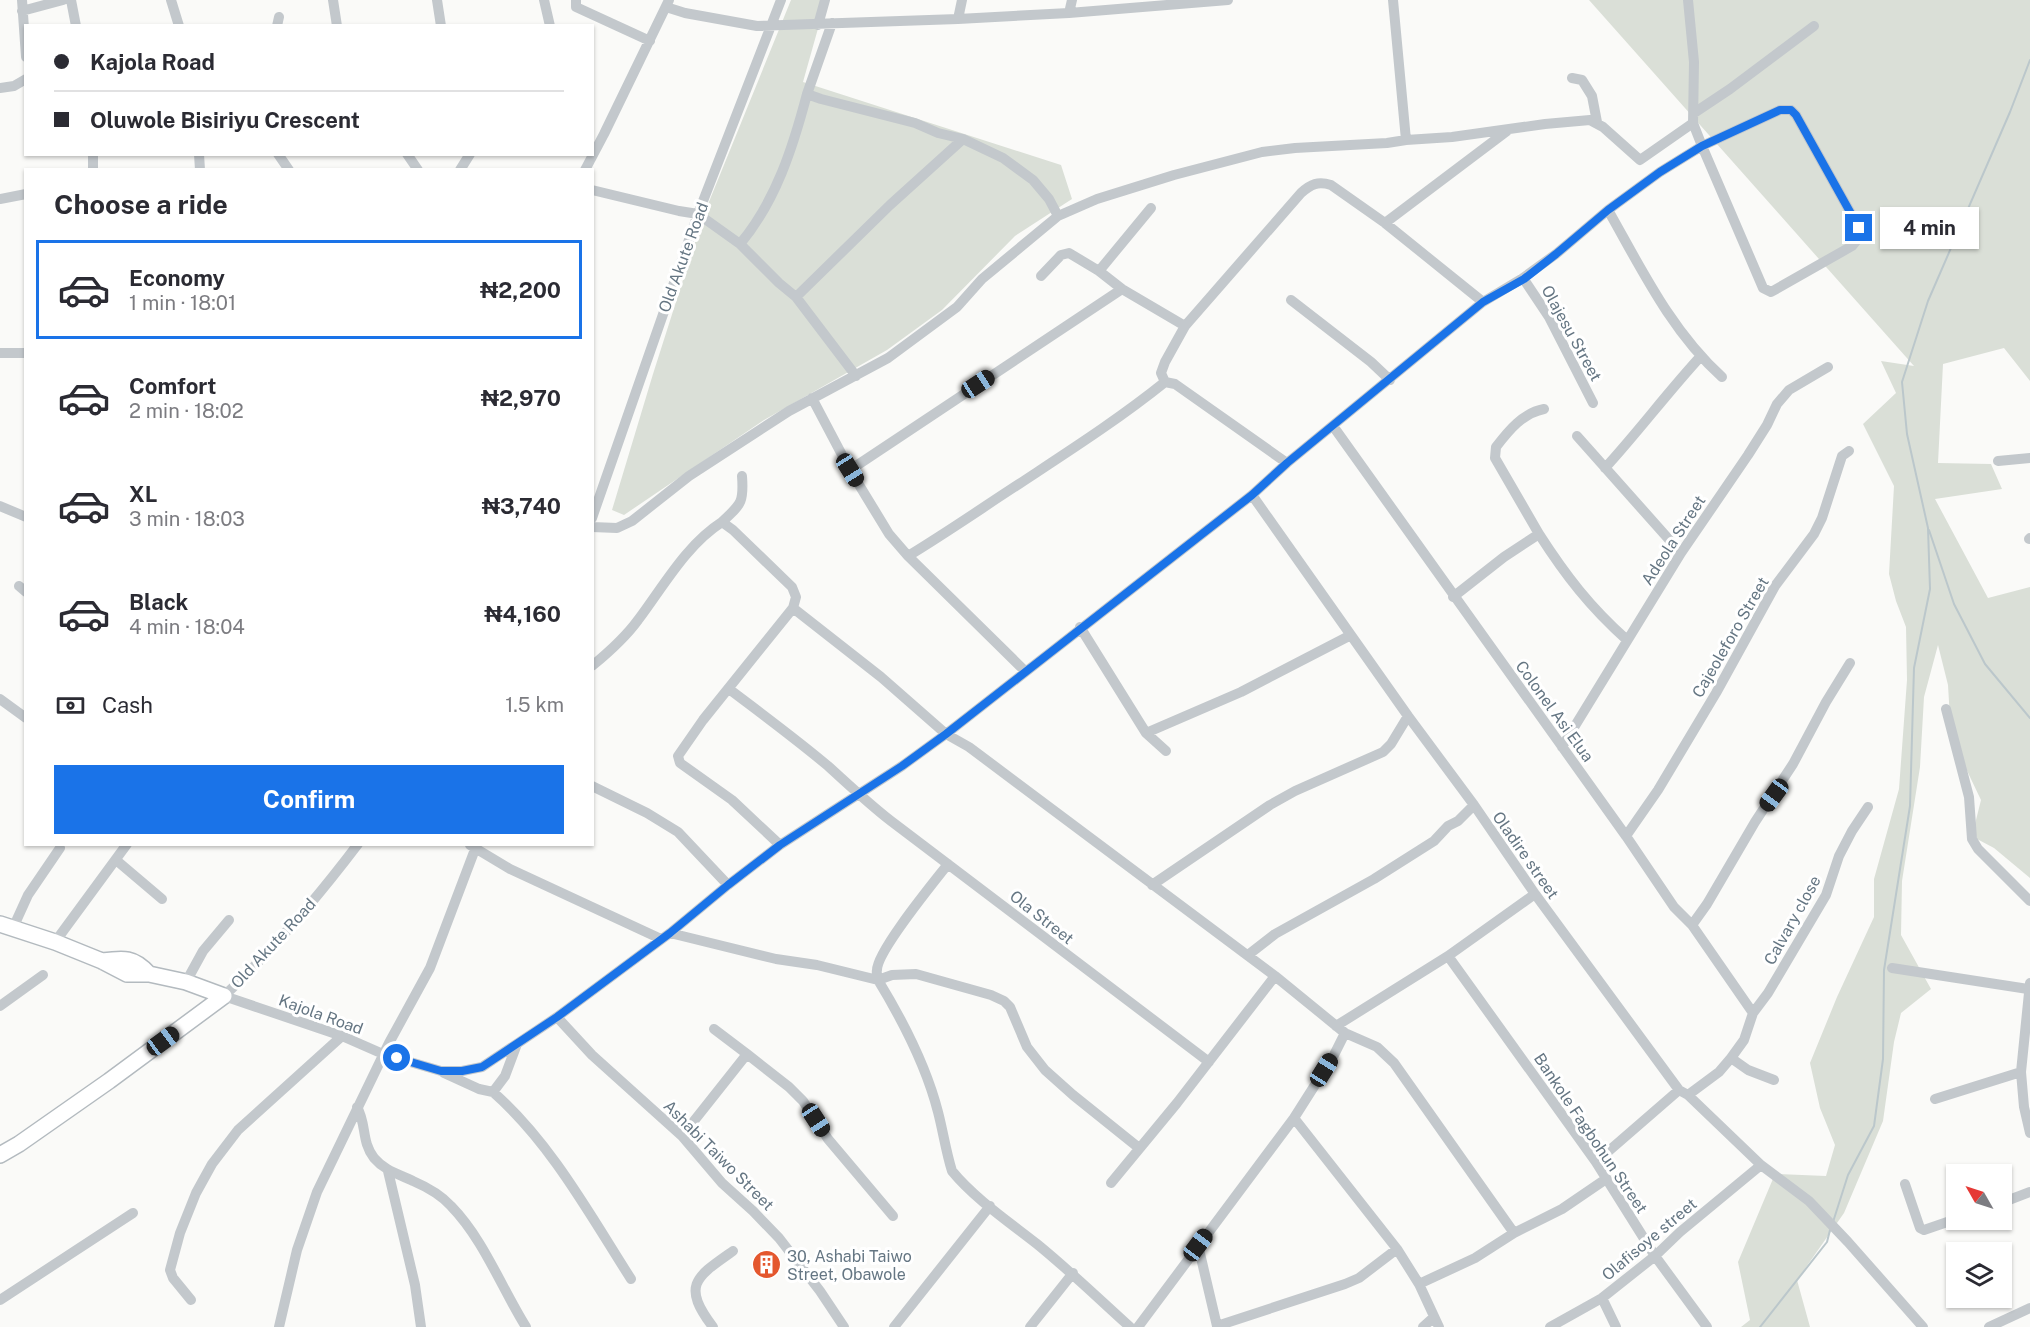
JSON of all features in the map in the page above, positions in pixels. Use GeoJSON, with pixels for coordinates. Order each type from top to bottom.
{"type":"FeatureCollection","features":[{"type":"Feature","properties":{"kind":"street"},"geometry":{"type":"LineString","coordinates":[[24,31],[22,5],[63,0]]}},
{"type":"Feature","properties":{"kind":"street"},"geometry":{"type":"LineString","coordinates":[[71,0],[76,24]]}},
{"type":"Feature","properties":{"kind":"street"},"geometry":{"type":"LineString","coordinates":[[171,0],[178,24]]}},
{"type":"Feature","properties":{"kind":"street"},"geometry":{"type":"LineString","coordinates":[[333,0],[337,24]]}},
{"type":"Feature","properties":{"kind":"street"},"geometry":{"type":"LineString","coordinates":[[437,0],[441,24]]}},
{"type":"Feature","properties":{"kind":"street"},"geometry":{"type":"LineString","coordinates":[[544,0],[550,24]]}},
{"type":"Feature","properties":{"kind":"street"},"geometry":{"type":"LineString","coordinates":[[576,0],[576,7],[650,41]]}},
{"type":"Feature","properties":{"kind":"street","name":"Old Akute Road"},"geometry":{"type":"LineString","coordinates":[[594,512],[698,214],[781,0]]}},
{"type":"Feature","properties":{"kind":"street"},"geometry":{"type":"LineString","coordinates":[[818,25],[825,0]]}},
{"type":"Feature","properties":{"kind":"street"},"geometry":{"type":"LineString","coordinates":[[958,19],[962,0]]}},
{"type":"Feature","properties":{"kind":"street"},"geometry":{"type":"LineString","coordinates":[[1069,13],[1072,0]]}},
{"type":"Feature","properties":{"kind":"street"},"geometry":{"type":"LineString","coordinates":[[594,152],[667,3],[685,13],[746,24],[818,25],[1069,13],[1228,0]]}},
{"type":"Feature","properties":{"kind":"street"},"geometry":{"type":"LineString","coordinates":[[1393,0],[1406,140]]}},
{"type":"Feature","properties":{"kind":"street"},"geometry":{"type":"LineString","coordinates":[[1688,0],[1694,62],[1693,118],[1702,146]]}},
{"type":"Feature","properties":{"kind":"street"},"geometry":{"type":"LineString","coordinates":[[740,244],[771,197],[789,155],[832,23]]}},
{"type":"Feature","properties":{"kind":"street"},"geometry":{"type":"LineString","coordinates":[[594,527],[616,528],[632,521],[689,476],[812,398],[888,358],[957,307],[982,279],[1058,216],[1097,199],[1129,188],[1262,152],[1452,137],[1590,120],[1597,122],[1640,160],[1814,26]]}},
{"type":"Feature","properties":{"kind":"street"},"geometry":{"type":"LineString","coordinates":[[1572,78],[1582,80],[1592,96],[1597,122]]}},
{"type":"Feature","properties":{"kind":"street"},"geometry":{"type":"LineString","coordinates":[[0,87],[14,86],[24,80]]}},
{"type":"Feature","properties":{"kind":"street"},"geometry":{"type":"LineString","coordinates":[[807,94],[915,123],[963,140],[1003,158],[1033,180],[1058,216]]}},
{"type":"Feature","properties":{"kind":"street","name":"Kajola Road"},"geometry":{"type":"LineString","coordinates":[[224,996],[342,1036],[383,1054],[441,1071],[462,1071],[482,1067],[557,1017],[666,936],[780,845],[902,766],[946,734],[1080,627],[1252,495],[1287,463],[1483,302],[1524,279],[1608,210],[1660,172],[1702,146],[1780,110],[1791,110],[1796,115],[1859,228],[1857,240],[1852,246],[1771,292],[1766,291],[1702,146]]}},
{"type":"Feature","properties":{"kind":"street"},"geometry":{"type":"LineString","coordinates":[[1385,223],[1509,129]]}},
{"type":"Feature","properties":{"kind":"street"},"geometry":{"type":"LineString","coordinates":[[796,297],[890,205],[963,140]]}},
{"type":"Feature","properties":{"kind":"street"},"geometry":{"type":"LineString","coordinates":[[1287,463],[1175,384],[1166,382],[1161,373],[1185,326],[1301,193],[1311,185],[1322,182],[1331,185],[1385,223],[1483,302]]}},
{"type":"Feature","properties":{"kind":"street"},"geometry":{"type":"LineString","coordinates":[[594,190],[698,214],[740,244],[771,276],[796,297],[856,376]]}},
{"type":"Feature","properties":{"kind":"street"},"geometry":{"type":"LineString","coordinates":[[0,199],[24,194]]}},
{"type":"Feature","properties":{"kind":"street"},"geometry":{"type":"LineString","coordinates":[[1099,271],[1151,208]]}},
{"type":"Feature","properties":{"kind":"street"},"geometry":{"type":"LineString","coordinates":[[1608,210],[1664,307],[1701,356],[1722,377]]}},
{"type":"Feature","properties":{"kind":"street"},"geometry":{"type":"LineString","coordinates":[[1041,276],[1061,255],[1068,253],[1099,271],[1122,289],[1185,326]]}},
{"type":"Feature","properties":{"kind":"street","name":"Olajesu Street"},"geometry":{"type":"LineString","coordinates":[[1524,279],[1549,317],[1593,403]]}},
{"type":"Feature","properties":{"kind":"street"},"geometry":{"type":"LineString","coordinates":[[850,470],[1122,289]]}},
{"type":"Feature","properties":{"kind":"street"},"geometry":{"type":"LineString","coordinates":[[1291,300],[1371,362],[1390,380]]}},
{"type":"Feature","properties":{"kind":"street"},"geometry":{"type":"LineString","coordinates":[[0,353],[24,353]]}},
{"type":"Feature","properties":{"kind":"street"},"geometry":{"type":"LineString","coordinates":[[1605,468],[1701,356]]}},
{"type":"Feature","properties":{"kind":"street","name":"Adeola Street"},"geometry":{"type":"LineString","coordinates":[[1562,747],[1680,553],[1748,455],[1777,404],[1789,390],[1828,368]]}},
{"type":"Feature","properties":{"kind":"street"},"geometry":{"type":"LineString","coordinates":[[908,556],[961,524],[1098,432],[1166,382]]}},
{"type":"Feature","properties":{"kind":"street"},"geometry":{"type":"LineString","coordinates":[[812,398],[850,470],[889,534],[908,556],[1025,671]]}},
{"type":"Feature","properties":{"kind":"street"},"geometry":{"type":"LineString","coordinates":[[1544,409],[1533,411],[1521,419],[1500,441],[1494,452],[1495,458],[1539,534],[1573,584],[1600,616],[1628,640]]}},
{"type":"Feature","properties":{"kind":"street","name":"Colonel Asi Elua"},"geometry":{"type":"LineString","coordinates":[[1333,426],[1626,836],[1674,907],[1692,925],[1753,1013]]}},
{"type":"Feature","properties":{"kind":"street"},"geometry":{"type":"LineString","coordinates":[[1577,436],[1680,553]]}},
{"type":"Feature","properties":{"kind":"street","name":"Cajeoleforo Street"},"geometry":{"type":"LineString","coordinates":[[1626,836],[1658,790],[1775,586],[1814,534],[1822,518],[1842,456],[1849,451]]}},
{"type":"Feature","properties":{"kind":"street"},"geometry":{"type":"LineString","coordinates":[[1998,461],[2030,458]]}},
{"type":"Feature","properties":{"kind":"street"},"geometry":{"type":"LineString","coordinates":[[594,664],[616,647],[678,565],[709,530],[722,522],[740,505],[743,493],[742,476]]}},
{"type":"Feature","properties":{"kind":"street","name":"Oladire street"},"geometry":{"type":"LineString","coordinates":[[1252,495],[1535,894],[1684,1093],[1761,1165],[1809,1201],[1921,1326]]}},
{"type":"Feature","properties":{"kind":"street"},"geometry":{"type":"LineString","coordinates":[[0,506],[24,516]]}},
{"type":"Feature","properties":{"kind":"street"},"geometry":{"type":"LineString","coordinates":[[722,522],[734,530],[792,587],[796,597],[793,608],[678,756],[680,763],[732,800],[780,845]]}},
{"type":"Feature","properties":{"kind":"street"},"geometry":{"type":"LineString","coordinates":[[1453,597],[1504,557],[1539,534]]}},
{"type":"Feature","properties":{"kind":"street"},"geometry":{"type":"LineString","coordinates":[[793,608],[880,676],[946,734],[969,747],[1275,976],[1341,1029],[1377,1047],[1394,1063],[1514,1233]]}},
{"type":"Feature","properties":{"kind":"street"},"geometry":{"type":"LineString","coordinates":[[1080,627],[1146,733],[1166,752]]}},
{"type":"Feature","properties":{"kind":"street"},"geometry":{"type":"LineString","coordinates":[[1146,733],[1241,692],[1351,635]]}},
{"type":"Feature","properties":{"kind":"street"},"geometry":{"type":"LineString","coordinates":[[1692,925],[1707,904],[1755,822],[1784,780],[1850,663]]}},
{"type":"Feature","properties":{"kind":"street","name":"Ola Street"},"geometry":{"type":"LineString","coordinates":[[729,689],[828,766],[857,795],[1209,1062]]}},
{"type":"Feature","properties":{"kind":"street"},"geometry":{"type":"LineString","coordinates":[[0,699],[24,717]]}},
{"type":"Feature","properties":{"kind":"street"},"geometry":{"type":"LineString","coordinates":[[1946,709],[1969,797],[1972,839],[1978,849],[2030,901]]}},
{"type":"Feature","properties":{"kind":"street"},"geometry":{"type":"LineString","coordinates":[[1152,885],[1270,805],[1295,791],[1383,752],[1391,744],[1408,716]]}},
{"type":"Feature","properties":{"kind":"street"},"geometry":{"type":"LineString","coordinates":[[594,787],[647,813],[678,832],[728,885]]}},
{"type":"Feature","properties":{"kind":"street"},"geometry":{"type":"LineString","coordinates":[[1248,956],[1275,934],[1374,879],[1434,841],[1474,805]]}},
{"type":"Feature","properties":{"kind":"street","name":"Calvary close"},"geometry":{"type":"LineString","coordinates":[[1753,1013],[1768,993],[1826,894],[1839,856],[1868,807]]}},
{"type":"Feature","properties":{"kind":"street"},"geometry":{"type":"LineString","coordinates":[[55,942],[126,846]]}},
{"type":"Feature","properties":{"kind":"street","name":"Old Akute Road"},"geometry":{"type":"LineString","coordinates":[[0,1155],[105,1084],[224,996],[278,942],[356,846]]}},
{"type":"Feature","properties":{"kind":"street"},"geometry":{"type":"LineString","coordinates":[[279,1327],[297,1250],[316,1192],[341,1145],[383,1054],[430,968],[474,846],[510,869],[558,893],[666,936],[776,959],[817,965],[878,980],[892,975],[916,974],[1005,1001],[1010,1007],[1027,1047],[1046,1070],[1073,1095],[1139,1148]]}},
{"type":"Feature","properties":{"kind":"street"},"geometry":{"type":"LineString","coordinates":[[60,848],[6,926],[102,961],[129,959],[141,964],[149,974],[186,982],[224,996]]}},
{"type":"Feature","properties":{"kind":"street"},"geometry":{"type":"LineString","coordinates":[[116,860],[162,899]]}},
{"type":"Feature","properties":{"kind":"street"},"geometry":{"type":"LineString","coordinates":[[948,864],[920,900],[880,959],[876,970],[878,980],[894,1005],[926,1074],[952,1171],[958,1179],[990,1206],[1073,1273],[1130,1327]]}},
{"type":"Feature","properties":{"kind":"street"},"geometry":{"type":"LineString","coordinates":[[1138,1327],[1294,1118],[1334,1055],[1341,1029],[1535,894]]}},
{"type":"Feature","properties":{"kind":"street"},"geometry":{"type":"LineString","coordinates":[[186,982],[203,951],[229,920]]}},
{"type":"Feature","properties":{"kind":"street","name":"Bankole Fagbohun Street"},"geometry":{"type":"LineString","coordinates":[[1448,956],[1596,1162],[1655,1256],[1707,1327]]}},
{"type":"Feature","properties":{"kind":"street"},"geometry":{"type":"LineString","coordinates":[[1892,968],[2029,986],[2021,1072],[2024,1107],[2030,1133]]}},
{"type":"Feature","properties":{"kind":"street"},"geometry":{"type":"LineString","coordinates":[[0,1006],[43,975]]}},
{"type":"Feature","properties":{"kind":"street"},"geometry":{"type":"LineString","coordinates":[[1111,1183],[1275,976]]}},
{"type":"Feature","properties":{"kind":"street"},"geometry":{"type":"LineString","coordinates":[[1596,1162],[1684,1093],[1710,1080],[1744,1040],[1753,1013]]}},
{"type":"Feature","properties":{"kind":"street","name":"Ashabi Taiwo Street"},"geometry":{"type":"LineString","coordinates":[[557,1017],[592,1054],[682,1136],[722,1183],[779,1238],[820,1291],[844,1327]]}},
{"type":"Feature","properties":{"kind":"street"},"geometry":{"type":"LineString","coordinates":[[714,1029],[789,1087],[803,1101],[828,1139],[893,1215]]}},
{"type":"Feature","properties":{"kind":"street"},"geometry":{"type":"LineString","coordinates":[[191,1300],[173,1278],[170,1270],[180,1233],[196,1193],[212,1164],[238,1130],[342,1036]]}},
{"type":"Feature","properties":{"kind":"street"},"geometry":{"type":"LineString","coordinates":[[494,1092],[505,1076],[518,1044]]}},
{"type":"Feature","properties":{"kind":"street"},"geometry":{"type":"LineString","coordinates":[[682,1136],[747,1054]]}},
{"type":"Feature","properties":{"kind":"street"},"geometry":{"type":"LineString","coordinates":[[1731,1058],[1748,1070],[1774,1080]]}},
{"type":"Feature","properties":{"kind":"street"},"geometry":{"type":"LineString","coordinates":[[441,1071],[478,1089],[494,1092],[529,1128],[562,1173],[631,1279]]}},
{"type":"Feature","properties":{"kind":"street"},"geometry":{"type":"LineString","coordinates":[[1935,1099],[2021,1072]]}},
{"type":"Feature","properties":{"kind":"street"},"geometry":{"type":"LineString","coordinates":[[357,1107],[363,1122],[366,1145],[375,1159],[388,1171],[433,1191],[451,1205],[476,1239],[526,1327]]}},
{"type":"Feature","properties":{"kind":"street"},"geometry":{"type":"LineString","coordinates":[[1294,1118],[1397,1249],[1419,1284],[1436,1323],[1423,1327]]}},
{"type":"Feature","properties":{"kind":"street","name":"Olafisoye street"},"geometry":{"type":"LineString","coordinates":[[1550,1327],[1602,1298],[1761,1165]]}},
{"type":"Feature","properties":{"kind":"street"},"geometry":{"type":"LineString","coordinates":[[388,1171],[416,1285],[421,1327]]}},
{"type":"Feature","properties":{"kind":"street"},"geometry":{"type":"LineString","coordinates":[[1419,1284],[1475,1258],[1514,1233],[1562,1209],[1606,1179]]}},
{"type":"Feature","properties":{"kind":"street"},"geometry":{"type":"LineString","coordinates":[[1905,1184],[1920,1228],[1924,1230],[1946,1222]]}},
{"type":"Feature","properties":{"kind":"street"},"geometry":{"type":"LineString","coordinates":[[2012,1199],[2030,1192]]}},
{"type":"Feature","properties":{"kind":"street"},"geometry":{"type":"LineString","coordinates":[[894,1327],[990,1206]]}},
{"type":"Feature","properties":{"kind":"street"},"geometry":{"type":"LineString","coordinates":[[0,1300],[134,1213]]}},
{"type":"Feature","properties":{"kind":"street"},"geometry":{"type":"LineString","coordinates":[[1198,1245],[1217,1327],[1359,1278],[1397,1249]]}},
{"type":"Feature","properties":{"kind":"street"},"geometry":{"type":"LineString","coordinates":[[713,1327],[700,1310],[696,1292],[697,1279],[705,1270],[733,1251]]}},
{"type":"Feature","properties":{"kind":"street"},"geometry":{"type":"LineString","coordinates":[[1030,1327],[1073,1273]]}},
{"type":"Feature","properties":{"kind":"street"},"geometry":{"type":"LineString","coordinates":[[1602,1298],[1616,1327]]}},
{"type":"Feature","properties":{"kind":"street"},"geometry":{"type":"LineString","coordinates":[[1989,1327],[2030,1308]]}},
{"type":"Feature","properties":{"kind":"shaded area"},"geometry":{"type":"Polygon","coordinates":[[[791,0],[826,0],[803,82],[1061,165],[1072,199],[1015,236],[942,310],[887,350],[764,420],[624,515],[612,510],[704,214],[791,0]]]}},
{"type":"Feature","properties":{"kind":"shaded area"},"geometry":{"type":"Polygon","coordinates":[[[1589,0],[2030,0],[2030,381],[2004,348],[1943,364],[1938,463],[1991,464],[2002,489],[1935,499],[1988,598],[2030,587],[2030,878],[1994,848],[1977,839],[1974,828],[1981,800],[1960,756],[1950,719],[1948,685],[1938,645],[1924,697],[1920,767],[1902,881],[1901,935],[1931,989],[1901,1013],[1894,1042],[1883,1121],[1844,1213],[1797,1280],[1810,1327],[1741,1327],[1750,1320],[1738,1262],[1775,1174],[1826,1176],[1835,1145],[1820,1108],[1810,1063],[1874,917],[1874,879],[1899,789],[1907,680],[1906,627],[1889,574],[1894,486],[1863,424],[1896,393],[1881,361],[1914,366],[1589,0]]]}},
{"type":"Feature","properties":{"kind":"waterway"},"geometry":{"type":"LineString","coordinates":[[1833,1222],[1848,1175],[1874,1126],[1883,1059],[1884,970],[1910,806],[1914,668],[1930,589],[1928,528],[1907,434],[1902,382],[1928,301],[2010,112],[2030,60]]}},
{"type":"Feature","properties":{"kind":"waterway"},"geometry":{"type":"LineString","coordinates":[[1929,530],[1954,604],[1985,664],[2030,718]]}},
{"type":"Feature","properties":{"kind":"waterway"},"geometry":{"type":"LineString","coordinates":[[1760,1327],[1827,1242],[1830,1230]]}},
{"type":"Feature","properties":{"kind":"place","name":"30, Ashabi Taiwo Street, Obawole"},"geometry":{"type":"Point","coordinates":[766,1265]}},
{"type":"Feature","properties":{"kind":"route"},"geometry":{"type":"LineString","coordinates":[[397,1058],[441,1071],[462,1071],[482,1067],[557,1017],[670,933],[780,845],[902,766],[946,734],[1080,627],[1252,495],[1287,463],[1483,302],[1524,279],[1608,210],[1660,172],[1702,146],[1780,110],[1786,108],[1791,110],[1796,115],[1859,228]]}}]}
